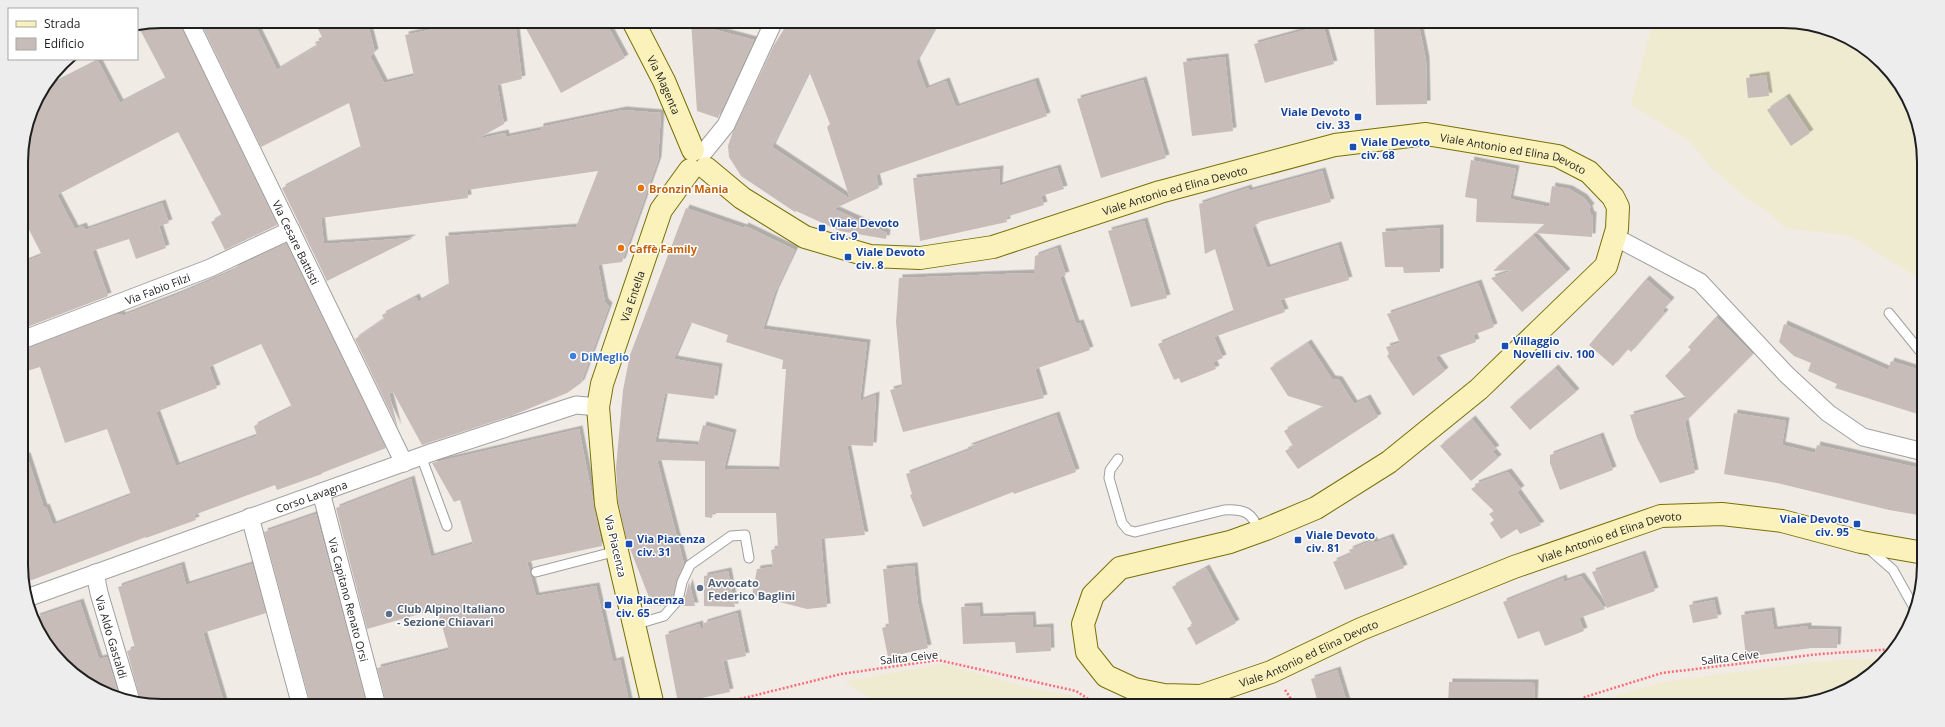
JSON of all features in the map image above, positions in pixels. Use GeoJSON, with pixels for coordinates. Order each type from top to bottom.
{"type":"FeatureCollection","features":[{"type":"Feature","properties":{"kind":"street","name":"Via Cesare Battisti"},"geometry":{"type":"LineString","coordinates":[[192,28],[404,463]]}},
{"type":"Feature","properties":{"kind":"street","name":"Via Magenta"},"geometry":{"type":"LineString","coordinates":[[637,28],[664,81],[698,160]]}},
{"type":"Feature","properties":{"kind":"street","name":"Via Entella"},"geometry":{"type":"LineString","coordinates":[[598,407],[602,384],[661,210],[726,125],[771,28]]}},
{"type":"Feature","properties":{"kind":"street","name":"Viale Antonio ed Elina Devoto"},"geometry":{"type":"LineString","coordinates":[[698,160],[742,198],[805,237],[870,256],[920,258],[993,246],[1160,192],[1335,145],[1426,134],[1558,156],[1589,172],[1613,197],[1618,207],[1617,230],[1606,266],[1479,389],[1389,462],[1316,508],[1259,532],[1230,542],[1120,568],[1093,595],[1083,624],[1087,652],[1106,676],[1134,689],[1164,695],[1200,696],[1271,672],[1361,629],[1514,567],[1661,516],[1722,514],[1782,522],[1861,542],[1917,553]]}},
{"type":"Feature","properties":{"kind":"street","name":"Via Fabio Filzi"},"geometry":{"type":"LineString","coordinates":[[28,338],[210,268],[290,230]]}},
{"type":"Feature","properties":{"kind":"street"},"geometry":{"type":"LineString","coordinates":[[1615,237],[1700,282],[1786,374],[1828,414],[1862,437],[1917,450]]}},
{"type":"Feature","properties":{"kind":"street","name":"Corso Lavagna"},"geometry":{"type":"LineString","coordinates":[[32,596],[421,456],[576,405],[598,407]]}},
{"type":"Feature","properties":{"kind":"street","name":"Via Piacenza"},"geometry":{"type":"LineString","coordinates":[[598,407],[606,504],[651,699]]}},
{"type":"Feature","properties":{"kind":"street","name":"Via Capitano Renato Orsi"},"geometry":{"type":"LineString","coordinates":[[321,492],[375,699]]}},
{"type":"Feature","properties":{"kind":"street"},"geometry":{"type":"LineString","coordinates":[[250,517],[299,699]]}},
{"type":"Feature","properties":{"kind":"street","name":"Via Aldo Gastaldi"},"geometry":{"type":"LineString","coordinates":[[95,573],[99,593],[128,694]]}},
{"type":"Feature","properties":{"kind":"lane"},"geometry":{"type":"LineString","coordinates":[[1889,313],[1917,348]]}},
{"type":"Feature","properties":{"kind":"lane"},"geometry":{"type":"LineString","coordinates":[[421,456],[447,526]]}},
{"type":"Feature","properties":{"kind":"lane"},"geometry":{"type":"LineString","coordinates":[[1118,459],[1110,470],[1109,478],[1122,523],[1128,530],[1135,532],[1224,510],[1237,510],[1248,512],[1256,521],[1259,532]]}},
{"type":"Feature","properties":{"kind":"lane"},"geometry":{"type":"LineString","coordinates":[[634,625],[664,616],[678,600],[682,582],[690,566],[731,536],[745,535],[749,558]]}},
{"type":"Feature","properties":{"kind":"lane"},"geometry":{"type":"LineString","coordinates":[[1861,542],[1893,570],[1911,603]]}},
{"type":"Feature","properties":{"kind":"lane"},"geometry":{"type":"LineString","coordinates":[[536,572],[617,551]]}},
{"type":"Feature","properties":{"kind":"path","name":"Salita Ceive"},"geometry":{"type":"LineString","coordinates":[[1583,699],[1585,697],[1662,673],[1820,654],[1886,650]]}},
{"type":"Feature","properties":{"kind":"path","name":"Salita Ceive"},"geometry":{"type":"LineString","coordinates":[[740,699],[841,674],[938,660],[1076,692],[1088,699]]}},
{"type":"Feature","properties":{"kind":"shaded area"},"geometry":{"type":"Polygon","coordinates":[[[1651,28],[1792,28],[1826,35],[1850,46],[1878,67],[1889,81],[1899,95],[1907,111],[1912,127],[1916,145],[1917,162],[1917,277],[1850,236],[1785,228],[1766,210],[1749,200],[1711,167],[1690,142],[1631,104],[1651,28]]]}},
{"type":"Feature","properties":{"kind":"shaded area"},"geometry":{"type":"Polygon","coordinates":[[[1879,658],[1850,681],[1834,689],[1792,699],[1604,699],[1663,682],[1811,662],[1879,658]]]}},
{"type":"Feature","properties":{"kind":"shaded area"},"geometry":{"type":"Polygon","coordinates":[[[943,664],[1031,688],[1075,696],[1080,699],[871,699],[845,681],[943,664]]]}},
{"type":"Feature","properties":{"kind":"building"},"geometry":{"type":"Polygon","coordinates":[[[153,28],[182,28],[277,225],[225,250],[211,222],[222,216],[178,132],[57,195],[75,229],[83,226],[85,230],[162,203],[169,223],[159,226],[166,248],[136,259],[129,239],[92,251],[108,296],[28,327],[28,261],[42,255],[28,228],[28,153],[33,127],[38,111],[46,95],[54,83],[98,61],[120,103],[166,79],[140,30],[153,28]]]}},
{"type":"Feature","properties":{"kind":"building"},"geometry":{"type":"Polygon","coordinates":[[[203,28],[256,28],[277,70],[317,46],[315,42],[323,39],[318,28],[369,28],[375,52],[370,56],[384,83],[414,76],[405,35],[438,28],[516,28],[522,79],[497,85],[504,124],[477,139],[505,133],[506,137],[540,130],[540,127],[623,110],[661,113],[658,160],[622,262],[598,265],[605,302],[609,306],[581,383],[567,393],[511,416],[422,445],[393,392],[389,393],[398,428],[355,339],[384,319],[382,315],[416,297],[418,302],[449,285],[445,236],[576,227],[598,171],[467,190],[468,198],[321,218],[324,244],[413,238],[327,281],[282,188],[361,148],[349,103],[261,147],[203,28]]]}},
{"type":"Feature","properties":{"kind":"building"},"geometry":{"type":"Polygon","coordinates":[[[526,28],[609,28],[625,58],[561,93],[526,28]]]}},
{"type":"Feature","properties":{"kind":"building"},"geometry":{"type":"Polygon","coordinates":[[[691,28],[712,28],[754,40],[718,118],[697,111],[691,28]]]}},
{"type":"Feature","properties":{"kind":"building"},"geometry":{"type":"Polygon","coordinates":[[[785,28],[935,28],[916,62],[926,89],[946,81],[956,107],[1035,81],[1047,116],[876,175],[879,188],[834,209],[887,233],[886,239],[840,231],[796,211],[795,212],[741,176],[729,157],[728,146],[732,134],[774,45],[785,28]],[[809,71],[772,147],[850,199],[827,127],[830,124],[809,71]]]}},
{"type":"Feature","properties":{"kind":"building"},"geometry":{"type":"Polygon","coordinates":[[[1312,28],[1324,28],[1334,64],[1265,83],[1254,44],[1312,28]]]}},
{"type":"Feature","properties":{"kind":"building"},"geometry":{"type":"Polygon","coordinates":[[[1374,28],[1419,28],[1426,60],[1427,104],[1376,105],[1374,28]]]}},
{"type":"Feature","properties":{"kind":"building"},"geometry":{"type":"Polygon","coordinates":[[[1225,57],[1233,131],[1192,136],[1183,62],[1225,57]]]}},
{"type":"Feature","properties":{"kind":"building"},"geometry":{"type":"Polygon","coordinates":[[[1766,75],[1769,96],[1748,98],[1746,78],[1766,75]]]}},
{"type":"Feature","properties":{"kind":"building"},"geometry":{"type":"Polygon","coordinates":[[[1143,80],[1166,158],[1101,178],[1077,99],[1143,80]]]}},
{"type":"Feature","properties":{"kind":"building"},"geometry":{"type":"Polygon","coordinates":[[[1786,97],[1810,133],[1791,146],[1767,110],[1786,97]]]}},
{"type":"Feature","properties":{"kind":"building"},"geometry":{"type":"Polygon","coordinates":[[[1471,160],[1516,169],[1510,199],[1549,207],[1552,186],[1569,189],[1584,198],[1591,207],[1589,209],[1591,215],[1593,215],[1592,237],[1535,233],[1545,224],[1476,222],[1477,199],[1465,197],[1471,160]]]}},
{"type":"Feature","properties":{"kind":"building"},"geometry":{"type":"Polygon","coordinates":[[[1057,168],[1064,189],[1041,196],[1044,205],[1006,217],[1007,222],[920,241],[913,178],[1000,169],[999,186],[1057,168]]]}},
{"type":"Feature","properties":{"kind":"building"},"geometry":{"type":"Polygon","coordinates":[[[1322,171],[1331,202],[1255,223],[1256,226],[1252,228],[1267,268],[1338,245],[1349,280],[1280,300],[1285,312],[1214,337],[1223,358],[1213,362],[1216,369],[1181,383],[1179,378],[1174,380],[1158,344],[1234,312],[1215,249],[1205,254],[1199,204],[1248,188],[1249,191],[1322,171]]]}},
{"type":"Feature","properties":{"kind":"building"},"geometry":{"type":"Polygon","coordinates":[[[686,208],[744,228],[745,226],[795,250],[775,292],[763,329],[867,343],[860,401],[876,395],[873,446],[847,445],[865,535],[821,539],[827,607],[807,609],[752,595],[757,569],[773,567],[771,550],[778,548],[776,513],[713,513],[712,518],[705,517],[705,461],[657,460],[684,564],[672,597],[665,606],[652,605],[627,541],[618,502],[616,468],[623,390],[630,355],[686,208]],[[690,322],[674,359],[719,367],[714,399],[665,393],[655,442],[698,445],[703,425],[733,433],[724,469],[779,470],[786,369],[782,369],[783,360],[726,342],[728,335],[690,322]]]}},
{"type":"Feature","properties":{"kind":"building"},"geometry":{"type":"Polygon","coordinates":[[[1144,221],[1167,298],[1131,307],[1108,231],[1144,221]]]}},
{"type":"Feature","properties":{"kind":"building"},"geometry":{"type":"Polygon","coordinates":[[[1440,228],[1440,272],[1404,273],[1403,267],[1385,267],[1382,232],[1440,228]]]}},
{"type":"Feature","properties":{"kind":"building"},"geometry":{"type":"Polygon","coordinates":[[[1533,235],[1567,272],[1522,312],[1491,278],[1514,270],[1493,271],[1533,235]]]}},
{"type":"Feature","properties":{"kind":"building"},"geometry":{"type":"Polygon","coordinates":[[[286,243],[386,448],[322,474],[277,490],[275,485],[194,515],[196,520],[146,537],[29,581],[28,459],[44,508],[46,507],[53,525],[131,495],[107,429],[65,443],[40,367],[28,371],[28,348],[115,315],[121,314],[122,316],[235,270],[234,268],[286,243]],[[261,344],[209,367],[217,388],[156,412],[176,466],[257,436],[254,426],[292,407],[261,344]]]}},
{"type":"Feature","properties":{"kind":"building"},"geometry":{"type":"Polygon","coordinates":[[[1057,248],[1066,275],[1060,277],[1076,324],[1080,323],[1090,350],[1035,369],[1044,398],[903,432],[890,390],[902,387],[896,322],[899,278],[1034,273],[1035,256],[1057,248]]]}},
{"type":"Feature","properties":{"kind":"building"},"geometry":{"type":"Polygon","coordinates":[[[1646,279],[1671,301],[1662,311],[1665,313],[1631,352],[1628,349],[1613,366],[1589,345],[1646,279]]]}},
{"type":"Feature","properties":{"kind":"building"},"geometry":{"type":"Polygon","coordinates":[[[1478,283],[1494,327],[1473,335],[1476,342],[1435,357],[1445,371],[1413,396],[1387,356],[1389,354],[1386,347],[1400,343],[1387,314],[1478,283]]]}},
{"type":"Feature","properties":{"kind":"building"},"geometry":{"type":"Polygon","coordinates":[[[1716,317],[1753,354],[1685,422],[1695,473],[1660,483],[1637,438],[1630,415],[1687,399],[1665,376],[1691,350],[1688,347],[1716,317]]]}},
{"type":"Feature","properties":{"kind":"building"},"geometry":{"type":"Polygon","coordinates":[[[1784,324],[1888,370],[1891,361],[1917,369],[1917,414],[1835,388],[1837,384],[1808,371],[1811,363],[1794,356],[1779,342],[1784,324]]]}},
{"type":"Feature","properties":{"kind":"building"},"geometry":{"type":"Polygon","coordinates":[[[1308,343],[1332,379],[1339,380],[1354,404],[1367,398],[1378,417],[1298,469],[1285,451],[1293,446],[1284,431],[1324,407],[1288,396],[1270,368],[1308,343]]]}},
{"type":"Feature","properties":{"kind":"building"},"geometry":{"type":"Polygon","coordinates":[[[1555,368],[1576,392],[1530,430],[1510,407],[1555,368]]]}},
{"type":"Feature","properties":{"kind":"building"},"geometry":{"type":"Polygon","coordinates":[[[1734,413],[1786,421],[1782,445],[1815,453],[1817,445],[1917,467],[1917,515],[1889,510],[1777,483],[1724,474],[1734,413]]]}},
{"type":"Feature","properties":{"kind":"building"},"geometry":{"type":"Polygon","coordinates":[[[1056,415],[1076,472],[1014,494],[1013,492],[923,527],[910,495],[912,494],[906,474],[975,448],[968,447],[1056,415]]]}},
{"type":"Feature","properties":{"kind":"building"},"geometry":{"type":"Polygon","coordinates":[[[1472,419],[1496,449],[1492,451],[1498,458],[1471,481],[1440,446],[1472,419]]]}},
{"type":"Feature","properties":{"kind":"building"},"geometry":{"type":"Polygon","coordinates":[[[579,429],[602,546],[527,562],[536,596],[596,586],[613,662],[620,660],[628,699],[385,699],[377,668],[449,650],[437,609],[367,629],[336,508],[411,479],[431,557],[473,544],[460,500],[454,502],[432,463],[579,429]]]}},
{"type":"Feature","properties":{"kind":"building"},"geometry":{"type":"Polygon","coordinates":[[[1600,436],[1613,470],[1560,490],[1550,463],[1550,455],[1600,436]]]}},
{"type":"Feature","properties":{"kind":"building"},"geometry":{"type":"Polygon","coordinates":[[[1508,472],[1521,489],[1517,492],[1541,525],[1520,534],[1517,529],[1501,539],[1490,523],[1494,520],[1489,514],[1494,511],[1471,489],[1476,486],[1475,484],[1508,472]]]}},
{"type":"Feature","properties":{"kind":"building"},"geometry":{"type":"Polygon","coordinates":[[[316,514],[365,699],[309,699],[264,532],[316,514]]]}},
{"type":"Feature","properties":{"kind":"building"},"geometry":{"type":"Polygon","coordinates":[[[1390,537],[1404,568],[1345,590],[1333,562],[1351,554],[1349,550],[1373,540],[1375,543],[1390,537]]]}},
{"type":"Feature","properties":{"kind":"building"},"geometry":{"type":"Polygon","coordinates":[[[1642,554],[1655,591],[1607,608],[1592,572],[1642,554]]]}},
{"type":"Feature","properties":{"kind":"building"},"geometry":{"type":"Polygon","coordinates":[[[252,564],[266,613],[203,633],[223,699],[153,699],[140,697],[127,651],[135,648],[118,587],[181,565],[186,585],[252,564]]]}},
{"type":"Feature","properties":{"kind":"building"},"geometry":{"type":"Polygon","coordinates":[[[914,566],[918,604],[928,648],[888,657],[882,628],[889,626],[883,569],[914,566]]]}},
{"type":"Feature","properties":{"kind":"building"},"geometry":{"type":"Polygon","coordinates":[[[1206,568],[1236,623],[1196,645],[1187,628],[1193,625],[1172,587],[1206,568]]]}},
{"type":"Feature","properties":{"kind":"building"},"geometry":{"type":"Polygon","coordinates":[[[728,571],[735,607],[704,606],[704,576],[728,571]]]}},
{"type":"Feature","properties":{"kind":"building"},"geometry":{"type":"Polygon","coordinates":[[[1581,576],[1605,609],[1579,618],[1584,631],[1545,646],[1539,631],[1518,639],[1503,602],[1563,578],[1564,582],[1581,576]]]}},
{"type":"Feature","properties":{"kind":"building"},"geometry":{"type":"Polygon","coordinates":[[[689,582],[695,606],[681,606],[684,601],[689,582]]]}},
{"type":"Feature","properties":{"kind":"building"},"geometry":{"type":"Polygon","coordinates":[[[1714,600],[1718,618],[1693,623],[1689,605],[1714,600]]]}},
{"type":"Feature","properties":{"kind":"building"},"geometry":{"type":"Polygon","coordinates":[[[80,602],[99,659],[107,657],[118,691],[103,685],[74,666],[61,653],[51,639],[39,616],[80,602]]]}},
{"type":"Feature","properties":{"kind":"building"},"geometry":{"type":"Polygon","coordinates":[[[979,606],[980,617],[1032,615],[1033,628],[1050,627],[1051,651],[1016,653],[1015,642],[963,644],[961,607],[979,606]]]}},
{"type":"Feature","properties":{"kind":"building"},"geometry":{"type":"Polygon","coordinates":[[[1771,611],[1774,630],[1808,626],[1808,629],[1838,630],[1837,648],[1811,648],[1746,657],[1741,615],[1771,611]]]}},
{"type":"Feature","properties":{"kind":"building"},"geometry":{"type":"Polygon","coordinates":[[[737,613],[746,656],[723,661],[730,692],[697,699],[677,699],[665,635],[699,624],[701,628],[703,628],[704,623],[737,613]]]}},
{"type":"Feature","properties":{"kind":"building"},"geometry":{"type":"Polygon","coordinates":[[[1337,670],[1346,699],[1317,699],[1311,679],[1337,670]]]}},
{"type":"Feature","properties":{"kind":"building"},"geometry":{"type":"Polygon","coordinates":[[[1449,682],[1535,683],[1534,699],[1448,699],[1449,682]]]}},
{"type":"Feature","properties":{"kind":"place","name":"Viale Devoto civ. 33"},"geometry":{"type":"Point","coordinates":[1358,117]}},
{"type":"Feature","properties":{"kind":"place","name":"Viale Devoto civ. 68"},"geometry":{"type":"Point","coordinates":[1353,147]}},
{"type":"Feature","properties":{"kind":"place","name":"Bronzin Mania"},"geometry":{"type":"Point","coordinates":[641,188]}},
{"type":"Feature","properties":{"kind":"place","name":"Viale Devoto civ. 9"},"geometry":{"type":"Point","coordinates":[822,228]}},
{"type":"Feature","properties":{"kind":"place","name":"Caffè Family"},"geometry":{"type":"Point","coordinates":[621,248]}},
{"type":"Feature","properties":{"kind":"place","name":"Viale Devoto civ. 8"},"geometry":{"type":"Point","coordinates":[848,257]}},
{"type":"Feature","properties":{"kind":"place","name":"Villaggio Novelli civ. 100"},"geometry":{"type":"Point","coordinates":[1505,346]}},
{"type":"Feature","properties":{"kind":"place","name":"DiMeglio"},"geometry":{"type":"Point","coordinates":[573,356]}},
{"type":"Feature","properties":{"kind":"place","name":"Viale Devoto civ. 95"},"geometry":{"type":"Point","coordinates":[1857,524]}},
{"type":"Feature","properties":{"kind":"place","name":"Viale Devoto civ. 81"},"geometry":{"type":"Point","coordinates":[1298,540]}},
{"type":"Feature","properties":{"kind":"place","name":"Via Piacenza civ. 31"},"geometry":{"type":"Point","coordinates":[629,544]}},
{"type":"Feature","properties":{"kind":"place","name":"Avvocato Federico Baglini"},"geometry":{"type":"Point","coordinates":[700,588]}},
{"type":"Feature","properties":{"kind":"place","name":"Via Piacenza civ. 65"},"geometry":{"type":"Point","coordinates":[608,605]}},
{"type":"Feature","properties":{"kind":"place","name":"Club Alpino Italiano - Sezione Chiavari"},"geometry":{"type":"Point","coordinates":[389,614]}}]}
